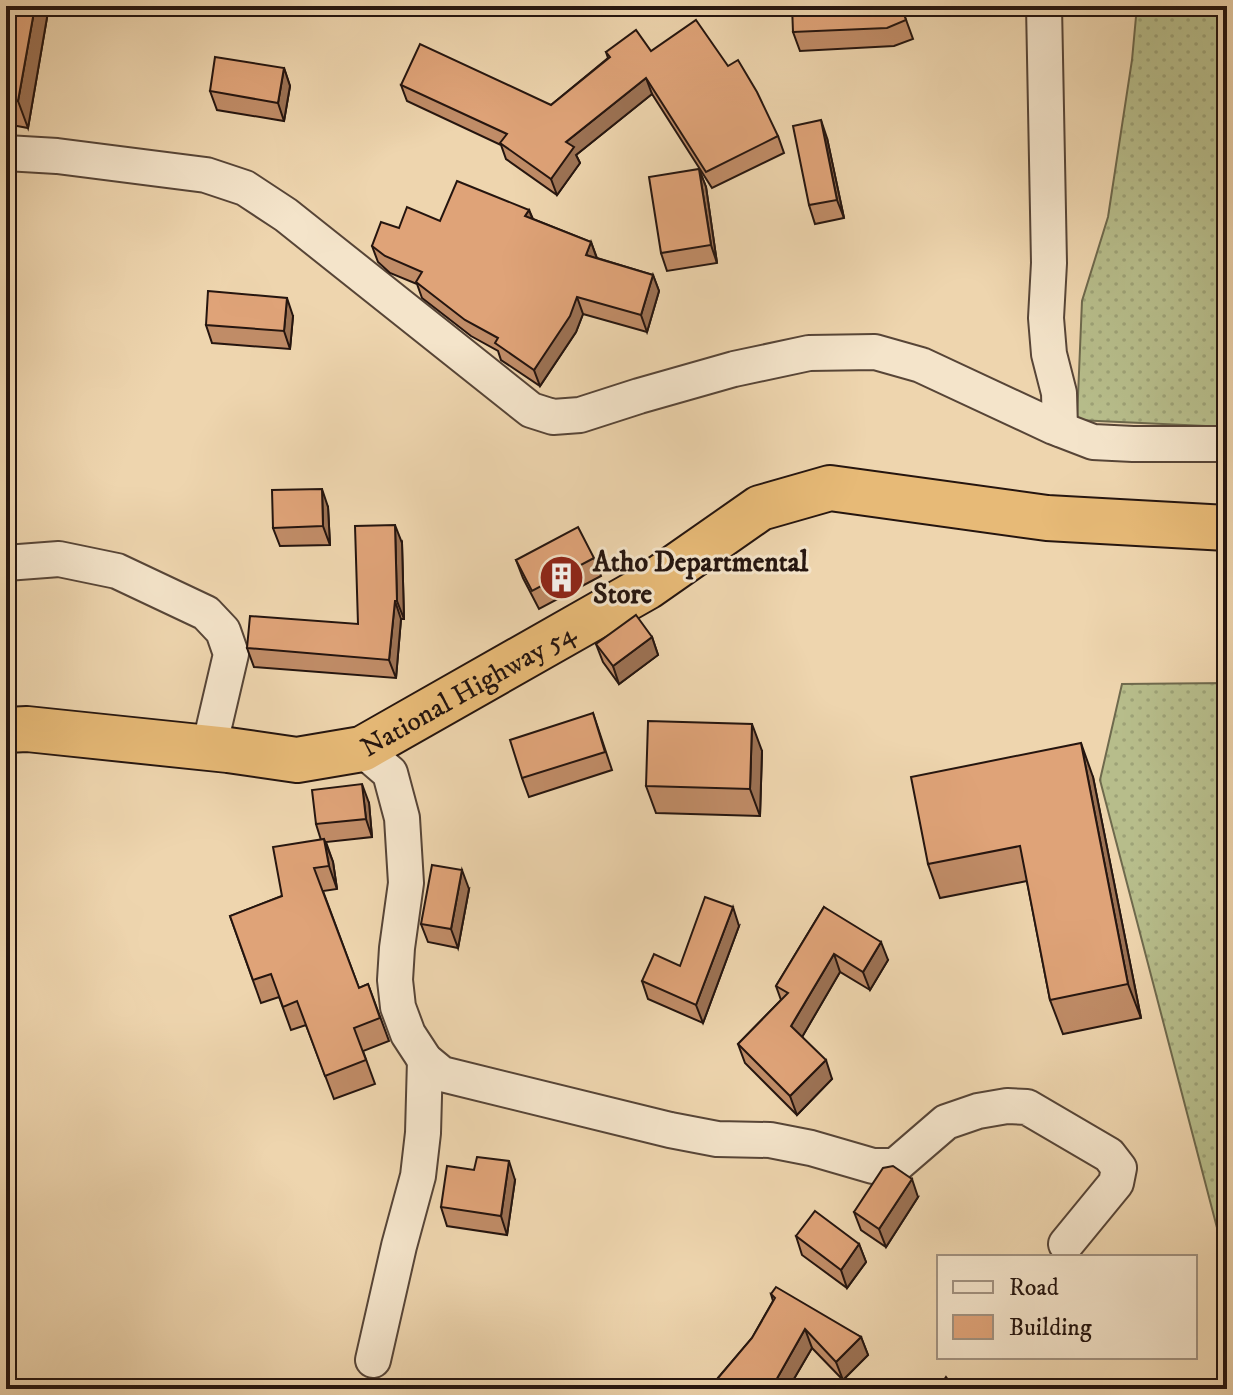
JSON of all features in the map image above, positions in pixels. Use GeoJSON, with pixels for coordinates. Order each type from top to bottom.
{"type":"FeatureCollection","features":[{"type":"Feature","properties":{"kind":"highway","name":"National Highway 54"},"geometry":{"type":"LineString","coordinates":[[6,730],[27,729],[297,760],[362,749],[647,587],[760,508],[830,488],[1047,518],[1227,528]]}},
{"type":"Feature","properties":{"kind":"street"},"geometry":{"type":"LineString","coordinates":[[1044,6],[1049,263],[1046,318],[1049,354],[1059,393],[1060,429]]}},
{"type":"Feature","properties":{"kind":"street"},"geometry":{"type":"LineString","coordinates":[[6,153],[57,156],[206,175],[245,188],[286,215],[531,410],[553,417],[580,415],[734,369],[809,353],[875,352],[921,365],[1093,442],[1227,444]]}},
{"type":"Feature","properties":{"kind":"street"},"geometry":{"type":"LineString","coordinates":[[6,563],[59,559],[117,571],[206,613],[223,631],[231,654],[209,748]]}},
{"type":"Feature","properties":{"kind":"street"},"geometry":{"type":"LineString","coordinates":[[362,749],[390,773],[402,818],[406,883],[397,948],[395,980],[398,1007],[408,1034],[425,1060],[442,1074],[670,1130],[717,1139],[770,1140],[873,1166],[895,1166],[946,1122],[978,1111],[1007,1106],[1027,1107],[1109,1155],[1119,1168],[1116,1183],[1066,1244]]}},
{"type":"Feature","properties":{"kind":"street"},"geometry":{"type":"LineString","coordinates":[[373,1360],[418,1176],[423,1133],[425,1060]]}},
{"type":"Feature","properties":{"kind":"green space"},"geometry":{"type":"Polygon","coordinates":[[[1137,6],[1227,6],[1227,427],[1077,420],[1082,301],[1108,217],[1137,6]]]}},
{"type":"Feature","properties":{"kind":"green space"},"geometry":{"type":"Polygon","coordinates":[[[1227,683],[1227,1266],[1100,780],[1122,684],[1227,683]]]}},
{"type":"Feature","properties":{"kind":"building"},"geometry":{"type":"Polygon","coordinates":[[[6,6],[35,6],[18,101],[6,99],[6,6]]]}},
{"type":"Feature","properties":{"kind":"building"},"geometry":{"type":"Polygon","coordinates":[[[792,6],[901,6],[906,20],[887,28],[793,32],[792,6]]]}},
{"type":"Feature","properties":{"kind":"building"},"geometry":{"type":"Polygon","coordinates":[[[696,20],[728,66],[738,60],[778,136],[706,172],[646,78],[566,142],[574,147],[551,179],[500,143],[507,134],[401,85],[420,44],[551,105],[610,57],[606,52],[636,30],[651,51],[696,20]]]}},
{"type":"Feature","properties":{"kind":"building"},"geometry":{"type":"Polygon","coordinates":[[[215,57],[284,68],[278,103],[210,91],[215,57]]]}},
{"type":"Feature","properties":{"kind":"building"},"geometry":{"type":"Polygon","coordinates":[[[821,120],[837,200],[809,205],[793,126],[821,120]]]}},
{"type":"Feature","properties":{"kind":"building"},"geometry":{"type":"Polygon","coordinates":[[[699,169],[711,245],[661,253],[649,177],[699,169]]]}},
{"type":"Feature","properties":{"kind":"building"},"geometry":{"type":"Polygon","coordinates":[[[457,181],[529,210],[525,216],[591,242],[586,255],[653,275],[641,315],[577,297],[570,316],[534,370],[495,343],[498,338],[465,320],[416,282],[422,272],[385,256],[372,246],[381,222],[399,228],[407,207],[440,221],[457,181]]]}},
{"type":"Feature","properties":{"kind":"building"},"geometry":{"type":"Polygon","coordinates":[[[208,291],[287,298],[284,331],[206,325],[208,291]]]}},
{"type":"Feature","properties":{"kind":"building"},"geometry":{"type":"Polygon","coordinates":[[[322,489],[323,526],[273,528],[272,490],[322,489]]]}},
{"type":"Feature","properties":{"kind":"building"},"geometry":{"type":"Polygon","coordinates":[[[395,525],[397,601],[389,660],[247,648],[250,616],[358,624],[355,526],[395,525]]]}},
{"type":"Feature","properties":{"kind":"building"},"geometry":{"type":"Polygon","coordinates":[[[578,527],[594,558],[532,591],[516,560],[578,527]]]}},
{"type":"Feature","properties":{"kind":"building"},"geometry":{"type":"Polygon","coordinates":[[[636,615],[652,637],[613,666],[596,644],[636,615]]]}},
{"type":"Feature","properties":{"kind":"building"},"geometry":{"type":"Polygon","coordinates":[[[593,713],[605,752],[522,778],[510,740],[593,713]]]}},
{"type":"Feature","properties":{"kind":"building"},"geometry":{"type":"Polygon","coordinates":[[[648,721],[752,724],[750,789],[646,786],[648,721]]]}},
{"type":"Feature","properties":{"kind":"building"},"geometry":{"type":"Polygon","coordinates":[[[1081,743],[1128,984],[1050,1000],[1020,846],[928,864],[911,777],[1081,743]]]}},
{"type":"Feature","properties":{"kind":"building"},"geometry":{"type":"Polygon","coordinates":[[[362,784],[366,819],[316,824],[312,790],[362,784]]]}},
{"type":"Feature","properties":{"kind":"building"},"geometry":{"type":"Polygon","coordinates":[[[324,839],[329,866],[314,868],[359,988],[368,984],[380,1018],[354,1028],[366,1060],[325,1076],[297,1001],[283,1007],[271,974],[253,980],[230,916],[282,896],[273,847],[324,839]]]}},
{"type":"Feature","properties":{"kind":"building"},"geometry":{"type":"Polygon","coordinates":[[[432,865],[462,870],[451,929],[421,924],[432,865]]]}},
{"type":"Feature","properties":{"kind":"building"},"geometry":{"type":"Polygon","coordinates":[[[705,897],[733,907],[696,1005],[642,981],[654,954],[680,966],[705,897]]]}},
{"type":"Feature","properties":{"kind":"building"},"geometry":{"type":"Polygon","coordinates":[[[824,907],[881,942],[863,972],[834,954],[791,1026],[826,1060],[790,1096],[738,1044],[788,993],[776,986],[824,907]]]}},
{"type":"Feature","properties":{"kind":"building"},"geometry":{"type":"Polygon","coordinates":[[[477,1157],[509,1161],[501,1216],[441,1207],[447,1166],[474,1170],[477,1157]]]}},
{"type":"Feature","properties":{"kind":"building"},"geometry":{"type":"Polygon","coordinates":[[[893,1166],[912,1179],[879,1229],[854,1212],[883,1168],[893,1166]]]}},
{"type":"Feature","properties":{"kind":"building"},"geometry":{"type":"Polygon","coordinates":[[[815,1211],[859,1244],[841,1270],[796,1236],[815,1211]]]}},
{"type":"Feature","properties":{"kind":"building"},"geometry":{"type":"Polygon","coordinates":[[[776,1287],[861,1337],[836,1362],[805,1329],[775,1382],[784,1389],[730,1389],[718,1378],[752,1338],[775,1298],[771,1294],[776,1287]]]}},
{"type":"Feature","properties":{"kind":"building"},"geometry":{"type":"Polygon","coordinates":[[[946,1377],[955,1389],[938,1389],[946,1377]]]}},
{"type":"Feature","properties":{"kind":"place","name":"Atho Departmental Store"},"geometry":{"type":"Point","coordinates":[562,577]}}]}
